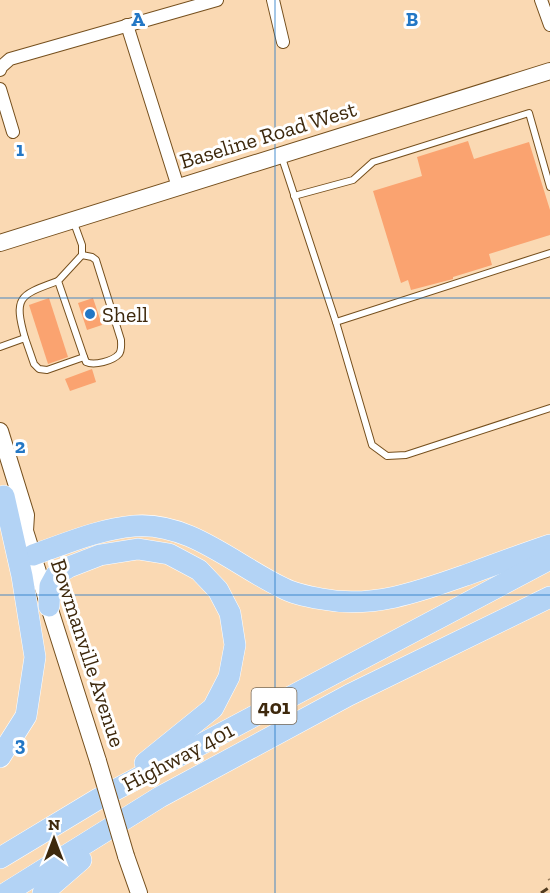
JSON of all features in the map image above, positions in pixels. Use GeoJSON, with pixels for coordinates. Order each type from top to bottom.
{"type":"FeatureCollection","features":[{"type":"Feature","properties":{"kind":"highway"},"geometry":{"type":"LineString","coordinates":[[0,757],[26,716],[35,657],[22,576],[2,489]]}},
{"type":"Feature","properties":{"kind":"highway"},"geometry":{"type":"LineString","coordinates":[[33,555],[95,534],[135,526],[167,529],[196,539],[285,589],[323,600],[357,602],[385,600],[418,593],[550,545]]}},
{"type":"Feature","properties":{"kind":"highway"},"geometry":{"type":"LineString","coordinates":[[50,606],[50,586],[56,575],[69,567],[100,555],[138,549],[169,554],[199,570],[218,590],[230,613],[235,645],[229,677],[213,708],[184,734],[98,799]]}},
{"type":"Feature","properties":{"kind":"highway","name":"Highway 401"},"geometry":{"type":"LineString","coordinates":[[0,858],[98,799],[550,559]]}},
{"type":"Feature","properties":{"kind":"highway","name":"Highway 401"},"geometry":{"type":"LineString","coordinates":[[6,893],[160,797],[349,696],[550,597]]}},
{"type":"Feature","properties":{"kind":"highway"},"geometry":{"type":"LineString","coordinates":[[43,893],[160,797]]}},
{"type":"Feature","properties":{"kind":"street"},"geometry":{"type":"LineString","coordinates":[[0,68],[10,59],[217,0]]}},
{"type":"Feature","properties":{"kind":"street"},"geometry":{"type":"LineString","coordinates":[[273,0],[283,42]]}},
{"type":"Feature","properties":{"kind":"street"},"geometry":{"type":"LineString","coordinates":[[541,0],[550,25]]}},
{"type":"Feature","properties":{"kind":"street"},"geometry":{"type":"LineString","coordinates":[[127,25],[178,187]]}},
{"type":"Feature","properties":{"kind":"street","name":"Baseline Road West"},"geometry":{"type":"LineString","coordinates":[[0,243],[550,70]]}},
{"type":"Feature","properties":{"kind":"street"},"geometry":{"type":"LineString","coordinates":[[0,89],[13,132]]}},
{"type":"Feature","properties":{"kind":"street","name":"Bowmanville Avenue"},"geometry":{"type":"LineString","coordinates":[[0,431],[26,515],[25,531],[139,893]]}},
{"type":"Feature","properties":{"kind":"street","name":"Bowmanville Avenue"},"geometry":{"type":"LineString","coordinates":[[2,489],[14,519],[25,531]]}},
{"type":"Feature","properties":{"kind":"lane"},"geometry":{"type":"LineString","coordinates":[[294,196],[353,180],[373,162],[529,113],[550,187]]}},
{"type":"Feature","properties":{"kind":"lane"},"geometry":{"type":"LineString","coordinates":[[280,154],[336,322],[372,445],[387,456],[406,455],[550,408]]}},
{"type":"Feature","properties":{"kind":"lane"},"geometry":{"type":"LineString","coordinates":[[73,220],[82,245],[82,255],[58,281],[29,292],[22,299],[18,315],[34,364],[39,369],[47,370],[84,357]]}},
{"type":"Feature","properties":{"kind":"lane"},"geometry":{"type":"LineString","coordinates":[[336,322],[550,253]]}},
{"type":"Feature","properties":{"kind":"lane"},"geometry":{"type":"LineString","coordinates":[[58,281],[86,362],[94,364],[115,357],[122,348],[121,340],[96,260],[82,255]]}},
{"type":"Feature","properties":{"kind":"lane"},"geometry":{"type":"LineString","coordinates":[[0,347],[25,338]]}},
{"type":"Feature","properties":{"kind":"building"},"geometry":{"type":"Polygon","coordinates":[[[468,141],[474,159],[529,142],[550,210],[550,235],[489,254],[492,265],[453,277],[453,279],[411,290],[408,280],[401,283],[373,191],[422,176],[417,157],[468,141]]]}},
{"type":"Feature","properties":{"kind":"building"},"geometry":{"type":"Polygon","coordinates":[[[49,298],[68,357],[48,364],[29,305],[49,298]]]}},
{"type":"Feature","properties":{"kind":"building","name":"Shell"},"geometry":{"type":"Polygon","coordinates":[[[93,298],[102,325],[87,330],[78,303],[93,298]]]}},
{"type":"Feature","properties":{"kind":"building"},"geometry":{"type":"Polygon","coordinates":[[[92,369],[96,382],[70,391],[65,379],[92,369]]]}},
{"type":"Feature","properties":{"kind":"railway"},"geometry":{"type":"LineString","coordinates":[[541,893],[550,887]]}},
{"type":"Feature","properties":{"kind":"place","name":"Shell"},"geometry":{"type":"Point","coordinates":[90,314]}}]}
